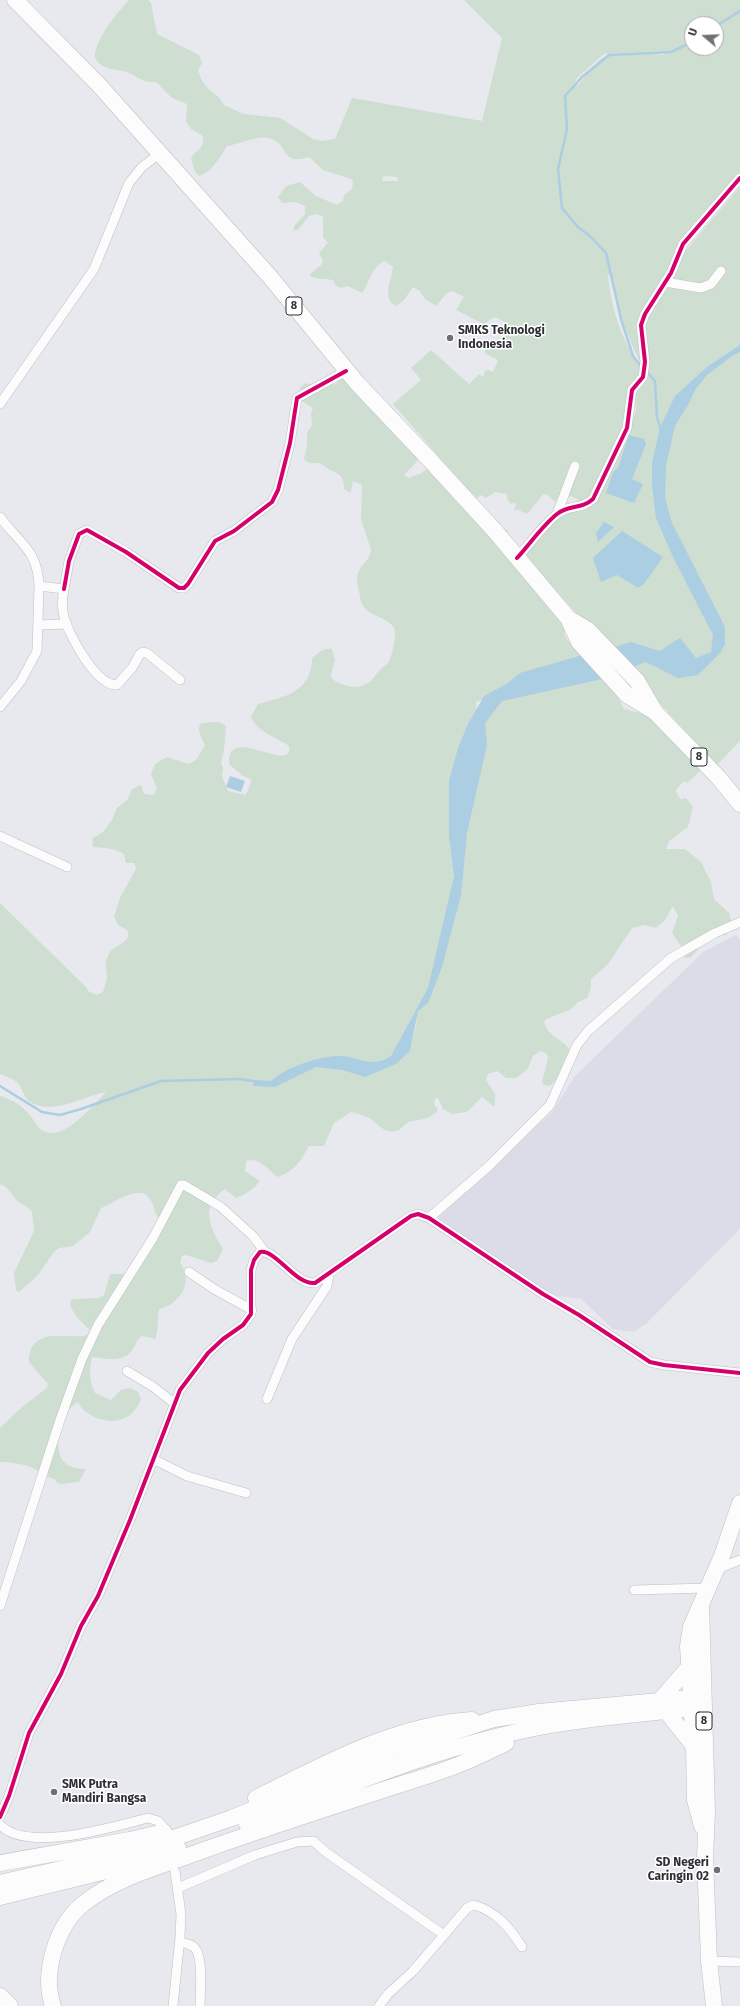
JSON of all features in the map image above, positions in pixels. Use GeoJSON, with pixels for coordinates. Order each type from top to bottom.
{"type":"FeatureCollection","features":[{"type":"Feature","properties":{"kind":"highway","name":"8"},"geometry":{"type":"LineString","coordinates":[[15,0],[98,84],[271,278],[346,371],[429,458],[517,558],[583,636],[627,695],[655,712]]}},
{"type":"Feature","properties":{"kind":"highway","name":"8"},"geometry":{"type":"LineString","coordinates":[[583,636],[637,681],[655,712],[718,777],[740,804]]}},
{"type":"Feature","properties":{"kind":"highway","name":"8"},"geometry":{"type":"LineString","coordinates":[[714,2006],[709,1961],[706,1837],[708,1810],[697,1703],[689,1667],[688,1646],[691,1627],[715,1570],[740,1503]]}},
{"type":"Feature","properties":{"kind":"highway","name":"8"},"geometry":{"type":"LineString","coordinates":[[701,1604],[694,1746],[695,1800],[698,1816],[706,1837]]}},
{"type":"Feature","properties":{"kind":"highway"},"geometry":{"type":"LineString","coordinates":[[0,1896],[132,1865],[401,1766],[465,1746],[540,1727],[663,1705],[689,1667]]}},
{"type":"Feature","properties":{"kind":"highway"},"geometry":{"type":"LineString","coordinates":[[0,1863],[130,1840],[175,1829],[232,1810],[348,1753],[394,1735],[445,1722],[494,1719],[539,1712],[697,1703]]}},
{"type":"Feature","properties":{"kind":"highway"},"geometry":{"type":"LineString","coordinates":[[663,1705],[694,1746]]}},
{"type":"Feature","properties":{"kind":"highway"},"geometry":{"type":"LineString","coordinates":[[0,1883],[130,1853],[232,1818],[395,1751],[494,1719]]}},
{"type":"Feature","properties":{"kind":"highway"},"geometry":{"type":"LineString","coordinates":[[53,2006],[50,1976],[51,1963],[63,1930],[76,1910],[101,1892],[125,1880],[238,1838],[464,1762],[540,1727]]}},
{"type":"Feature","properties":{"kind":"highway"},"geometry":{"type":"LineString","coordinates":[[0,1996],[10,2006]]}},
{"type":"Feature","properties":{"kind":"street"},"geometry":{"type":"LineString","coordinates":[[0,404],[94,269],[129,183],[142,167],[159,154]]}},
{"type":"Feature","properties":{"kind":"street"},"geometry":{"type":"LineString","coordinates":[[517,558],[557,514],[567,508],[586,505],[593,499],[627,428],[632,390],[643,377],[645,362],[640,326],[644,314],[665,282],[683,244],[740,178]]}},
{"type":"Feature","properties":{"kind":"street"},"geometry":{"type":"LineString","coordinates":[[665,282],[701,288],[711,284],[721,271]]}},
{"type":"Feature","properties":{"kind":"street"},"geometry":{"type":"LineString","coordinates":[[180,680],[147,653],[143,652],[117,685],[108,683],[88,663],[67,624],[62,602],[69,561],[80,534],[87,530],[126,552],[179,588],[184,588],[215,541],[234,531],[272,502],[278,490],[290,443],[297,398],[346,371]]}},
{"type":"Feature","properties":{"kind":"street"},"geometry":{"type":"LineString","coordinates":[[557,514],[575,466]]}},
{"type":"Feature","properties":{"kind":"street"},"geometry":{"type":"LineString","coordinates":[[0,517],[29,550],[36,562],[39,586],[37,651],[21,681],[0,707]]}},
{"type":"Feature","properties":{"kind":"street"},"geometry":{"type":"LineString","coordinates":[[39,586],[64,589]]}},
{"type":"Feature","properties":{"kind":"street"},"geometry":{"type":"LineString","coordinates":[[38,626],[67,624]]}},
{"type":"Feature","properties":{"kind":"street"},"geometry":{"type":"LineString","coordinates":[[0,836],[67,867]]}},
{"type":"Feature","properties":{"kind":"street"},"geometry":{"type":"LineString","coordinates":[[429,1218],[489,1166],[550,1105],[576,1045],[588,1031],[668,961],[715,933],[740,922]]}},
{"type":"Feature","properties":{"kind":"street"},"geometry":{"type":"LineString","coordinates":[[0,1606],[60,1420],[82,1359],[98,1325],[153,1238],[180,1185],[184,1185],[217,1203],[253,1236],[265,1252],[288,1270],[310,1283],[315,1283],[329,1275],[365,1247],[411,1216],[418,1214],[429,1218],[645,1359],[664,1365],[740,1373]]}},
{"type":"Feature","properties":{"kind":"street"},"geometry":{"type":"LineString","coordinates":[[0,1817],[9,1796],[30,1733],[61,1674],[78,1634],[98,1596],[130,1520],[174,1403],[182,1386],[197,1365],[223,1339],[247,1321],[252,1310],[252,1265],[257,1254],[265,1252]]}},
{"type":"Feature","properties":{"kind":"street"},"geometry":{"type":"LineString","coordinates":[[189,1272],[214,1289],[252,1310]]}},
{"type":"Feature","properties":{"kind":"street"},"geometry":{"type":"LineString","coordinates":[[266,1399],[292,1339],[327,1286],[329,1275]]}},
{"type":"Feature","properties":{"kind":"street"},"geometry":{"type":"LineString","coordinates":[[127,1371],[152,1386],[174,1403]]}},
{"type":"Feature","properties":{"kind":"street"},"geometry":{"type":"LineString","coordinates":[[153,1459],[187,1476],[246,1493]]}},
{"type":"Feature","properties":{"kind":"street"},"geometry":{"type":"LineString","coordinates":[[715,1570],[740,1560]]}},
{"type":"Feature","properties":{"kind":"street"},"geometry":{"type":"LineString","coordinates":[[634,1590],[707,1588]]}},
{"type":"Feature","properties":{"kind":"street"},"geometry":{"type":"LineString","coordinates":[[0,1825],[16,1834],[48,1838],[73,1836],[148,1818],[158,1821],[163,1828]]}},
{"type":"Feature","properties":{"kind":"street"},"geometry":{"type":"LineString","coordinates":[[178,1888],[255,1855],[297,1842],[313,1841],[327,1853],[444,1935]]}},
{"type":"Feature","properties":{"kind":"street"},"geometry":{"type":"LineString","coordinates":[[173,2006],[180,1942],[181,1914],[175,1872]]}},
{"type":"Feature","properties":{"kind":"street"},"geometry":{"type":"LineString","coordinates":[[379,2006],[388,1994],[413,1971],[467,1908],[474,1905],[504,1922],[522,1947]]}},
{"type":"Feature","properties":{"kind":"street"},"geometry":{"type":"LineString","coordinates":[[180,1942],[191,1945],[197,1951],[200,1976],[200,2006]]}},
{"type":"Feature","properties":{"kind":"street"},"geometry":{"type":"LineString","coordinates":[[709,1961],[740,1962]]}},
{"type":"Feature","properties":{"kind":"shaded area"},"geometry":{"type":"Polygon","coordinates":[[[736,935],[740,939],[740,1229],[647,1323],[634,1332],[613,1329],[581,1299],[547,1295],[438,1217],[552,1112],[575,1076],[703,952],[736,935]]]}},
{"type":"Feature","properties":{"kind":"green space"},"geometry":{"type":"Polygon","coordinates":[[[129,0],[148,0],[151,3],[157,34],[199,55],[202,63],[198,70],[201,79],[224,105],[244,114],[280,118],[313,139],[322,141],[335,139],[352,98],[482,121],[502,38],[464,0],[740,0],[740,184],[675,259],[644,309],[641,363],[632,345],[623,320],[615,295],[612,276],[608,275],[612,300],[623,337],[643,369],[629,417],[591,500],[581,503],[572,496],[560,495],[555,502],[548,495],[543,494],[526,514],[519,510],[514,510],[516,504],[514,502],[511,504],[507,499],[507,494],[495,492],[486,498],[481,495],[477,498],[466,488],[393,404],[421,380],[411,368],[431,350],[469,384],[479,374],[483,377],[485,371],[488,370],[493,372],[498,360],[486,354],[483,346],[496,349],[505,335],[503,330],[505,322],[495,317],[488,321],[485,325],[456,310],[464,297],[453,291],[447,293],[436,306],[425,299],[420,291],[413,287],[404,300],[396,306],[389,299],[388,294],[393,267],[385,261],[374,270],[362,293],[348,286],[341,288],[336,286],[334,281],[315,278],[309,275],[322,264],[323,261],[319,253],[328,243],[323,237],[323,217],[317,214],[309,216],[298,230],[293,230],[295,225],[305,214],[305,206],[296,202],[282,203],[278,197],[286,186],[300,182],[316,196],[337,205],[343,201],[344,195],[352,189],[353,182],[351,179],[323,170],[309,157],[293,159],[289,157],[276,141],[265,137],[227,146],[212,168],[199,176],[195,172],[191,158],[202,145],[203,139],[202,135],[191,129],[186,122],[187,104],[172,98],[156,82],[144,81],[124,71],[107,68],[99,63],[95,58],[98,43],[113,19],[129,0]],[[663,51],[604,54],[577,78],[575,83],[578,85],[589,71],[606,56],[631,53],[664,55],[663,51]],[[383,177],[382,181],[398,181],[397,177],[383,177]]]}},
{"type":"Feature","properties":{"kind":"green space"},"geometry":{"type":"Polygon","coordinates":[[[740,187],[740,741],[717,765],[543,577],[571,624],[564,633],[568,641],[575,647],[594,653],[476,702],[477,714],[456,863],[437,967],[484,722],[490,708],[507,695],[615,676],[615,692],[624,709],[656,717],[703,768],[687,783],[684,781],[676,790],[681,799],[686,798],[693,807],[688,827],[669,841],[666,849],[685,849],[701,862],[711,882],[714,899],[729,913],[732,925],[727,934],[724,936],[723,930],[704,943],[691,957],[685,958],[681,946],[672,933],[678,916],[673,906],[665,920],[656,928],[645,925],[632,928],[608,964],[591,979],[591,988],[587,998],[578,1002],[570,1010],[544,1021],[546,1027],[552,1035],[565,1044],[570,1052],[564,1061],[559,1075],[549,1086],[543,1085],[542,1081],[548,1059],[547,1054],[541,1051],[533,1056],[527,1070],[516,1078],[506,1078],[497,1071],[488,1074],[486,1080],[495,1094],[495,1105],[493,1106],[482,1097],[467,1112],[452,1114],[443,1109],[438,1098],[435,1098],[434,1105],[437,1108],[437,1112],[427,1118],[409,1122],[399,1130],[390,1132],[382,1128],[373,1120],[351,1112],[334,1123],[324,1146],[309,1146],[297,1164],[284,1175],[278,1177],[259,1162],[251,1160],[246,1161],[245,1171],[260,1181],[255,1187],[236,1198],[225,1189],[212,1203],[209,1217],[210,1223],[223,1249],[217,1261],[211,1263],[186,1255],[182,1256],[180,1262],[185,1272],[185,1286],[175,1301],[170,1305],[159,1309],[155,1339],[142,1336],[140,1337],[133,1349],[125,1356],[120,1358],[109,1359],[92,1357],[90,1376],[95,1393],[111,1400],[121,1390],[130,1388],[138,1392],[141,1399],[131,1414],[126,1418],[116,1421],[103,1420],[91,1415],[81,1407],[78,1402],[72,1406],[62,1422],[58,1442],[59,1452],[62,1459],[68,1465],[86,1469],[79,1482],[60,1484],[57,1483],[55,1479],[31,1467],[9,1462],[0,1462],[0,1428],[22,1407],[47,1388],[48,1384],[29,1362],[32,1347],[37,1341],[50,1336],[87,1335],[90,1330],[74,1312],[70,1304],[72,1299],[99,1298],[104,1295],[110,1274],[124,1274],[139,1261],[161,1221],[146,1194],[133,1193],[119,1199],[101,1208],[90,1232],[73,1246],[59,1248],[54,1252],[38,1275],[19,1292],[16,1290],[14,1273],[34,1231],[32,1212],[18,1202],[6,1187],[0,1184],[0,1096],[10,1099],[18,1104],[29,1114],[39,1128],[50,1133],[59,1132],[68,1128],[106,1092],[67,1104],[47,1107],[29,1101],[17,1082],[0,1074],[0,903],[87,988],[88,991],[97,995],[103,992],[107,978],[106,964],[108,955],[128,937],[127,930],[118,925],[114,916],[120,898],[136,869],[134,863],[126,863],[124,854],[121,852],[93,847],[92,839],[103,832],[112,820],[117,808],[127,800],[132,789],[141,785],[144,794],[153,795],[157,788],[151,774],[155,764],[167,757],[189,764],[196,760],[205,745],[199,732],[200,724],[218,722],[226,727],[221,763],[223,768],[222,776],[228,791],[246,795],[252,780],[243,776],[229,764],[231,752],[238,748],[248,748],[281,756],[288,754],[289,746],[262,731],[251,717],[258,704],[278,699],[302,686],[307,679],[312,659],[326,649],[332,649],[335,660],[331,675],[332,679],[350,686],[357,687],[368,683],[388,663],[394,646],[394,628],[386,620],[369,612],[365,608],[361,603],[357,582],[359,570],[369,557],[371,549],[361,520],[362,485],[353,481],[350,493],[344,489],[342,477],[338,474],[321,464],[311,463],[304,459],[307,445],[307,433],[312,425],[311,413],[313,408],[302,401],[300,387],[306,383],[316,386],[336,384],[345,372],[422,456],[404,475],[413,480],[410,477],[420,474],[431,466],[473,499],[481,503],[485,512],[492,520],[508,531],[505,544],[524,557],[544,527],[550,527],[559,516],[592,506],[614,454],[623,447],[636,410],[635,393],[643,380],[642,321],[683,254],[740,187]],[[416,1014],[404,1049],[412,1044],[416,1026],[416,1014]]]}},
{"type":"Feature","properties":{"kind":"water"},"geometry":{"type":"Polygon","coordinates":[[[740,345],[740,352],[732,356],[707,375],[695,390],[675,426],[666,465],[665,498],[672,523],[725,627],[725,644],[720,653],[698,675],[678,678],[646,662],[627,669],[609,649],[631,642],[660,651],[680,638],[696,658],[711,652],[713,635],[674,559],[656,518],[652,484],[652,463],[660,428],[675,396],[707,367],[740,345]]]}},
{"type":"Feature","properties":{"kind":"water"},"geometry":{"type":"Polygon","coordinates":[[[629,435],[644,439],[646,444],[632,479],[643,484],[634,503],[606,493],[613,472],[618,468],[629,435]]]}},
{"type":"Feature","properties":{"kind":"water"},"geometry":{"type":"Polygon","coordinates":[[[604,522],[614,527],[598,542],[596,533],[604,522]]]}},
{"type":"Feature","properties":{"kind":"water"},"geometry":{"type":"Polygon","coordinates":[[[622,531],[663,557],[644,584],[638,588],[617,575],[601,582],[593,558],[622,531]]]}},
{"type":"Feature","properties":{"kind":"water"},"geometry":{"type":"Polygon","coordinates":[[[593,652],[616,676],[502,701],[485,723],[487,745],[467,833],[461,895],[442,967],[428,1003],[418,1011],[410,1051],[396,1064],[365,1077],[343,1070],[316,1067],[275,1087],[253,1086],[255,1080],[271,1081],[293,1067],[320,1058],[345,1056],[364,1061],[377,1062],[391,1056],[428,988],[454,876],[449,836],[449,781],[458,748],[468,724],[484,696],[508,683],[520,673],[593,652]]]}},
{"type":"Feature","properties":{"kind":"water"},"geometry":{"type":"Polygon","coordinates":[[[230,776],[245,781],[241,792],[226,787],[230,776]]]}},
{"type":"Feature","properties":{"kind":"waterway"},"geometry":{"type":"LineString","coordinates":[[724,21],[740,11]]}},
{"type":"Feature","properties":{"kind":"waterway"},"geometry":{"type":"LineString","coordinates":[[641,366],[633,356],[621,319],[606,253],[591,237],[578,227],[562,208],[558,169],[567,129],[565,96],[582,77],[609,55],[671,52],[684,46]]}},
{"type":"Feature","properties":{"kind":"waterway"},"geometry":{"type":"LineString","coordinates":[[646,371],[655,381],[657,417],[661,430]]}},
{"type":"Feature","properties":{"kind":"waterway"},"geometry":{"type":"LineString","coordinates":[[0,1086],[42,1112],[60,1115],[161,1081],[240,1079],[258,1082]]}},
{"type":"Feature","properties":{"kind":"cycle path"},"geometry":{"type":"LineString","coordinates":[[517,558],[557,514],[566,509],[584,505],[593,499],[627,428],[632,390],[643,377],[645,362],[641,325],[645,314],[671,273],[683,244],[740,178]]}},
{"type":"Feature","properties":{"kind":"cycle path"},"geometry":{"type":"LineString","coordinates":[[64,589],[69,561],[79,534],[87,530],[126,552],[179,588],[184,588],[215,541],[234,531],[272,502],[278,490],[290,443],[297,398],[346,371]]}},
{"type":"Feature","properties":{"kind":"cycle path"},"geometry":{"type":"LineString","coordinates":[[0,1817],[9,1796],[29,1733],[61,1674],[81,1626],[98,1596],[130,1520],[180,1390],[208,1353],[223,1339],[243,1325],[251,1314],[251,1270],[254,1260],[260,1252],[273,1256],[300,1279],[315,1283],[411,1216],[418,1214],[429,1218],[543,1294],[579,1315],[650,1362],[664,1365],[740,1373]]}},
{"type":"Feature","properties":{"kind":"place","name":"SMKS Teknologi Indonesia"},"geometry":{"type":"Point","coordinates":[450,338]}},
{"type":"Feature","properties":{"kind":"place","name":"SMK Putra Mandiri Bangsa"},"geometry":{"type":"Point","coordinates":[54,1792]}},
{"type":"Feature","properties":{"kind":"place","name":"SD Negeri Caringin 02"},"geometry":{"type":"Point","coordinates":[717,1870]}}]}
